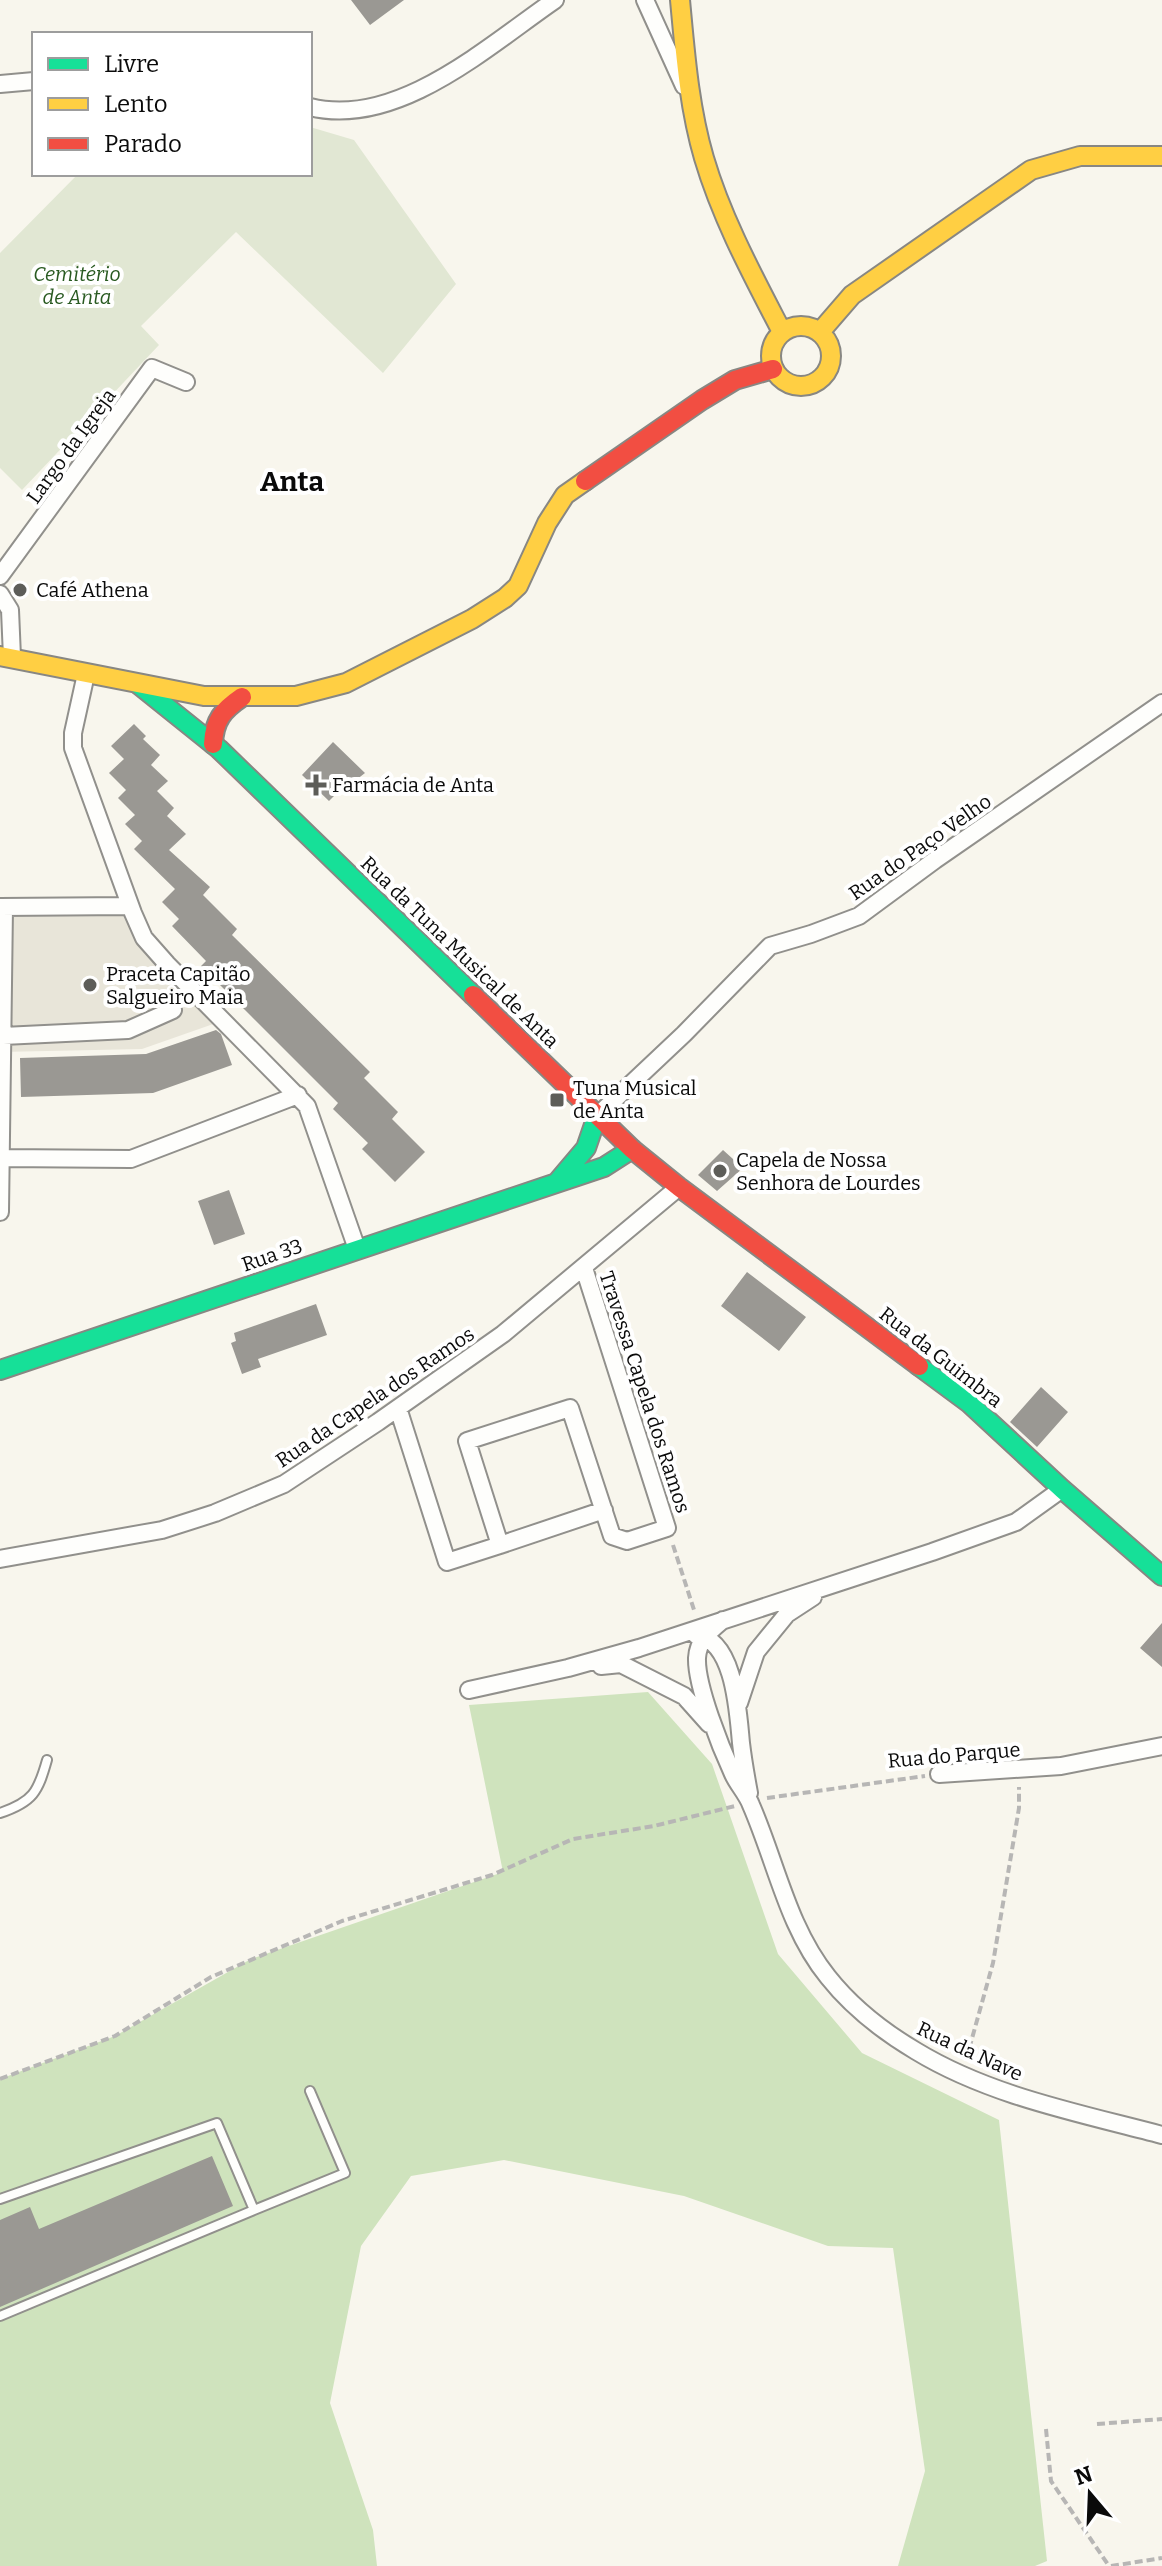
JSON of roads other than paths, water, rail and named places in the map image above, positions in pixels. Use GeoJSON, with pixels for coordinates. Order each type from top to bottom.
{"type":"FeatureCollection","features":[{"type":"Feature","properties":{"kind":"street"},"geometry":{"type":"LineString","coordinates":[[312,108],[324,111],[365,109],[399,100],[439,80],[555,0]]}},
{"type":"Feature","properties":{"kind":"street"},"geometry":{"type":"LineString","coordinates":[[645,0],[691,100]]}},
{"type":"Feature","properties":{"kind":"street"},"geometry":{"type":"LineString","coordinates":[[680,0],[691,100],[704,159],[731,231],[782,332]]}},
{"type":"Feature","properties":{"kind":"street"},"geometry":{"type":"LineString","coordinates":[[0,84],[32,81]]}},
{"type":"Feature","properties":{"kind":"street"},"geometry":{"type":"LineString","coordinates":[[820,332],[852,295],[1031,170],[1056,159],[1083,154],[1162,156]]}},
{"type":"Feature","properties":{"kind":"street"},"geometry":{"type":"LineString","coordinates":[[801,326],[820,332],[831,348],[831,359],[824,376],[816,383],[797,387],[779,377],[773,369],[771,349],[782,332],[801,326]]}},
{"type":"Feature","properties":{"kind":"street","name":"Largo da Igreja"},"geometry":{"type":"LineString","coordinates":[[0,576],[152,368],[186,382]]}},
{"type":"Feature","properties":{"kind":"street"},"geometry":{"type":"LineString","coordinates":[[0,594],[10,610],[6,656],[204,696],[296,696],[329,689],[364,676],[489,610],[518,586],[547,523],[565,495],[735,380],[773,369]]}},
{"type":"Feature","properties":{"kind":"street"},"geometry":{"type":"LineString","coordinates":[[86,674],[73,733],[73,748],[144,938],[307,1106],[357,1249]]}},
{"type":"Feature","properties":{"kind":"street","name":"Rua da Tuna Musical de Anta"},"geometry":{"type":"LineString","coordinates":[[138,684],[213,744],[597,1116],[679,1187]]}},
{"type":"Feature","properties":{"kind":"street"},"geometry":{"type":"LineString","coordinates":[[190,726],[191,708],[204,696]]}},
{"type":"Feature","properties":{"kind":"street"},"geometry":{"type":"LineString","coordinates":[[213,744],[215,720],[242,697]]}},
{"type":"Feature","properties":{"kind":"street","name":"Rua do Paço Velho"},"geometry":{"type":"LineString","coordinates":[[597,1116],[684,1034],[770,946],[859,916],[1162,703]]}},
{"type":"Feature","properties":{"kind":"street"},"geometry":{"type":"LineString","coordinates":[[0,1212],[2,908],[130,906]]}},
{"type":"Feature","properties":{"kind":"street"},"geometry":{"type":"LineString","coordinates":[[3,1036],[128,1030],[173,1010]]}},
{"type":"Feature","properties":{"kind":"street"},"geometry":{"type":"LineString","coordinates":[[1,1158],[131,1159],[298,1095]]}},
{"type":"Feature","properties":{"kind":"street"},"geometry":{"type":"LineString","coordinates":[[558,1182],[586,1148],[597,1116]]}},
{"type":"Feature","properties":{"kind":"street","name":"Rua 33"},"geometry":{"type":"LineString","coordinates":[[0,1370],[604,1167],[632,1149]]}},
{"type":"Feature","properties":{"kind":"street","name":"Rua da Capela dos Ramos"},"geometry":{"type":"LineString","coordinates":[[0,1559],[162,1530],[215,1513],[284,1484],[503,1334],[679,1187]]}},
{"type":"Feature","properties":{"kind":"street","name":"Rua da Guimbra"},"geometry":{"type":"LineString","coordinates":[[679,1187],[969,1403],[1162,1576]]}},
{"type":"Feature","properties":{"kind":"street","name":"Travessa Capela dos Ramos"},"geometry":{"type":"LineString","coordinates":[[584,1268],[667,1528],[627,1541],[612,1536],[604,1510]]}},
{"type":"Feature","properties":{"kind":"street"},"geometry":{"type":"LineString","coordinates":[[398,1408],[447,1562],[500,1545],[604,1510],[570,1408],[467,1441],[500,1545]]}},
{"type":"Feature","properties":{"kind":"street","name":"Rua da Nave"},"geometry":{"type":"LineString","coordinates":[[469,1690],[568,1668],[682,1633],[702,1632],[723,1620],[1016,1522],[1062,1489]]}},
{"type":"Feature","properties":{"kind":"street","name":"Rua da Nave"},"geometry":{"type":"LineString","coordinates":[[739,1703],[756,1652],[787,1614],[835,1584]]}},
{"type":"Feature","properties":{"kind":"street","name":"Rua da Nave"},"geometry":{"type":"LineString","coordinates":[[702,1632],[725,1659],[739,1703],[741,1745],[750,1803]]}},
{"type":"Feature","properties":{"kind":"street","name":"Rua da Nave"},"geometry":{"type":"LineString","coordinates":[[702,1632],[697,1658],[703,1695],[733,1774],[750,1803],[798,1930],[827,1976],[860,2011],[916,2051],[962,2074],[1000,2091],[1162,2135]]}},
{"type":"Feature","properties":{"kind":"street","name":"Rua da Nave"},"geometry":{"type":"LineString","coordinates":[[568,1668],[621,1664],[684,1696],[721,1742]]}},
{"type":"Feature","properties":{"kind":"street","name":"Rua do Parque"},"geometry":{"type":"LineString","coordinates":[[939,1774],[1061,1766],[1162,1746]]}},
{"type":"Feature","properties":{"kind":"lane"},"geometry":{"type":"LineString","coordinates":[[0,1813],[19,1806],[39,1788],[47,1760]]}},
{"type":"Feature","properties":{"kind":"lane"},"geometry":{"type":"LineString","coordinates":[[0,2316],[345,2173],[310,2091]]}},
{"type":"Feature","properties":{"kind":"lane"},"geometry":{"type":"LineString","coordinates":[[0,2199],[217,2123],[254,2210]]}},
{"type":"Feature","properties":{"kind":"place","name":"Café Athena"},"geometry":{"type":"Point","coordinates":[20,590]}},
{"type":"Feature","properties":{"kind":"place","name":"Farmácia de Anta"},"geometry":{"type":"Point","coordinates":[316,785]}},
{"type":"Feature","properties":{"kind":"place","name":"Praceta Capitão Salgueiro Maia"},"geometry":{"type":"Point","coordinates":[90,985]}},
{"type":"Feature","properties":{"kind":"place","name":"Tuna Musical de Anta"},"geometry":{"type":"Point","coordinates":[557,1100]}},
{"type":"Feature","properties":{"kind":"place","name":"Capela de Nossa Senhora de Lourdes"},"geometry":{"type":"Point","coordinates":[720,1171]}},
{"type":"Feature","properties":{"kind":"district","name":"Anta"},"geometry":{"type":"Point","coordinates":[292,481]}},
{"type":"Feature","properties":{"kind":"park label","name":"Cemitério de Anta"},"geometry":{"type":"Point","coordinates":[77,286]}}]}
